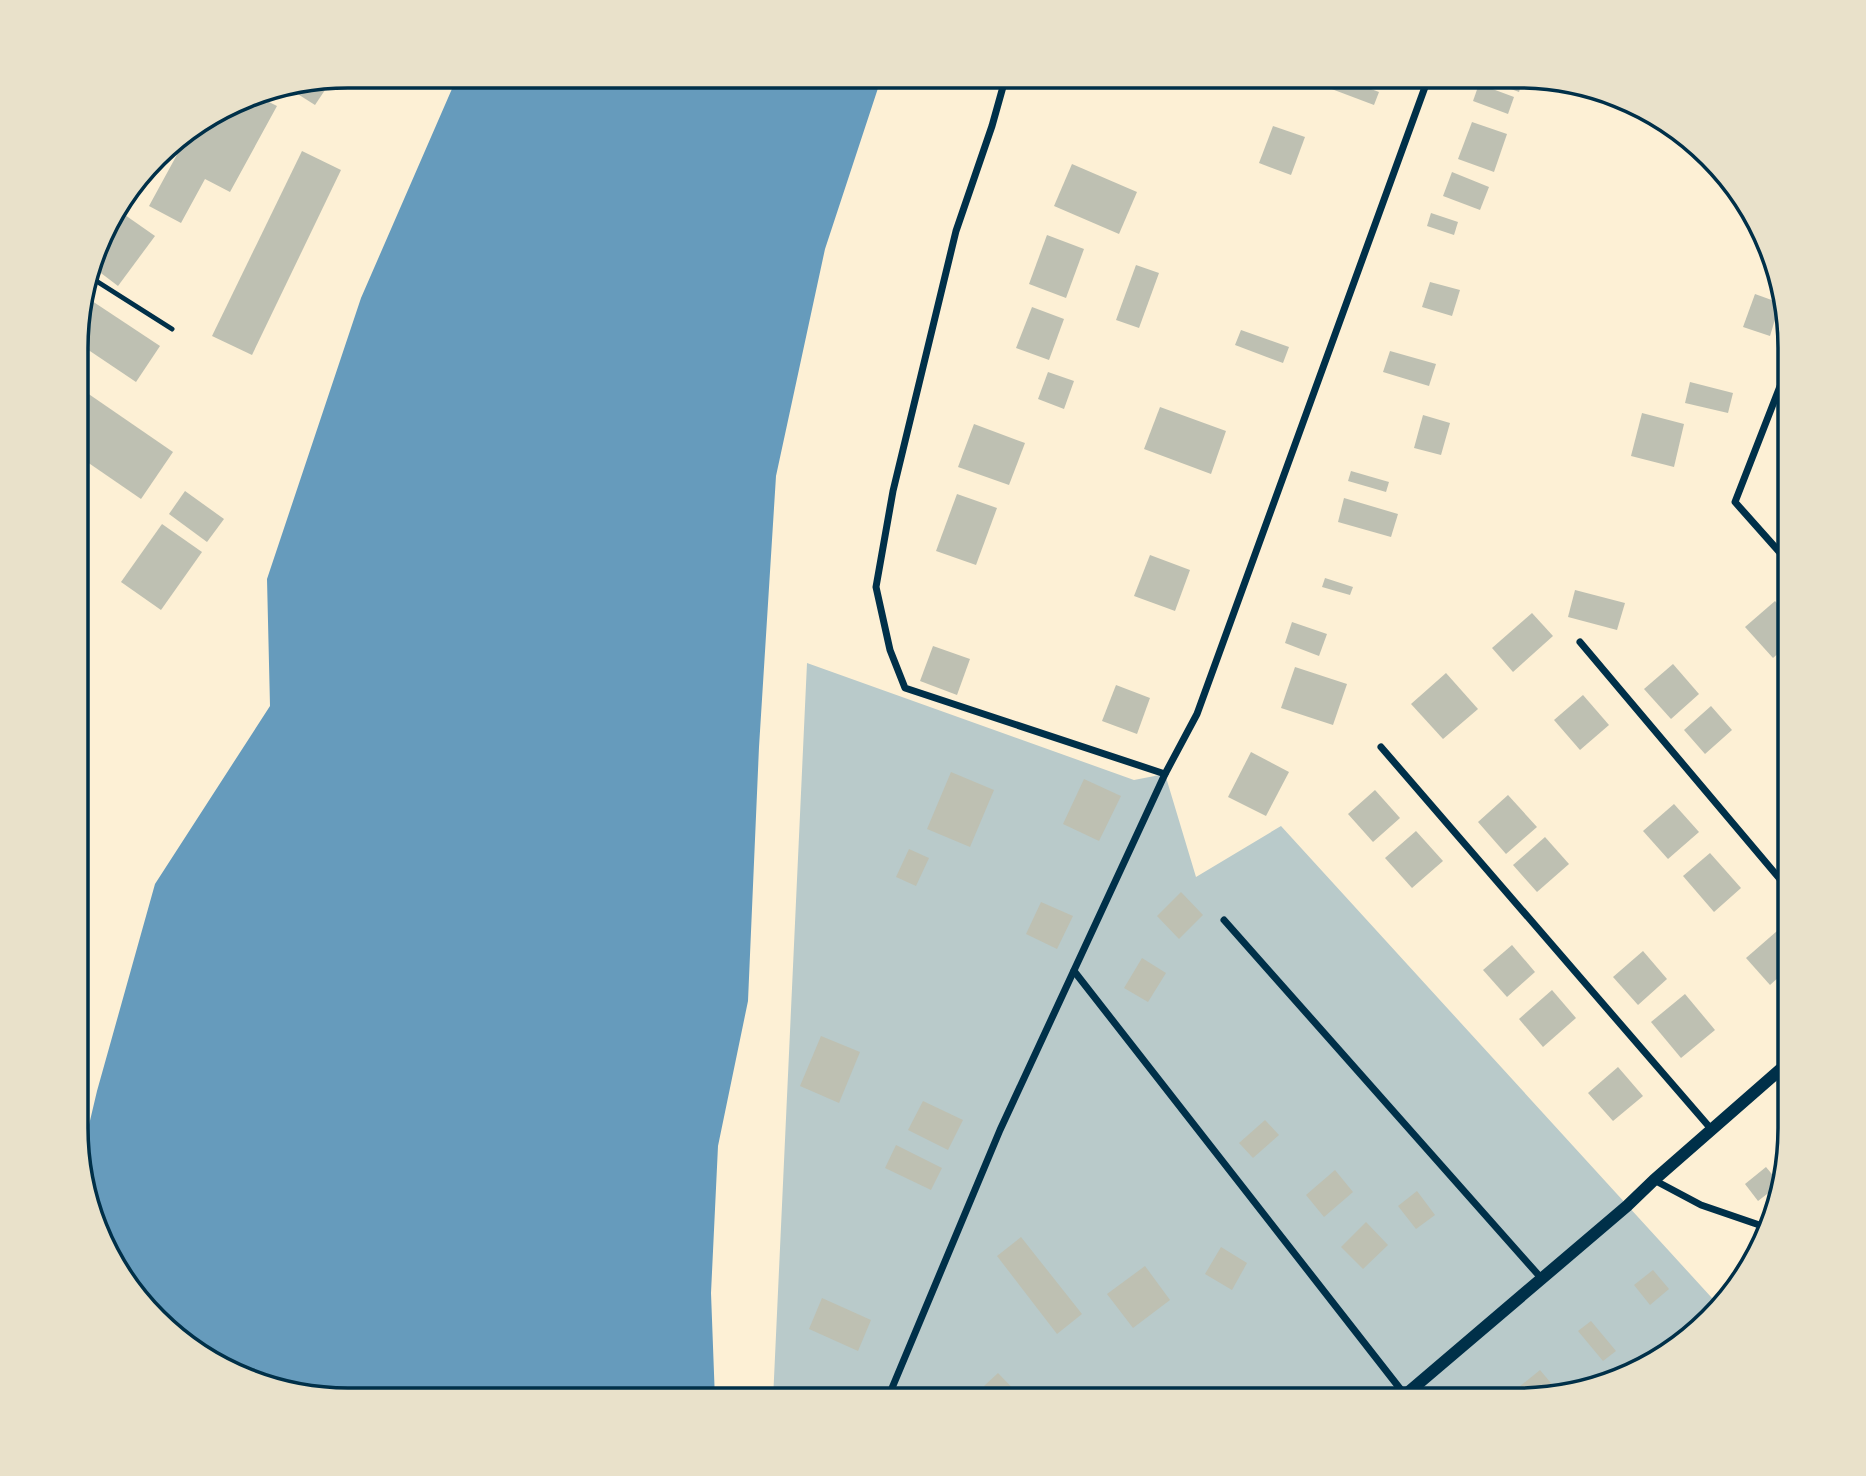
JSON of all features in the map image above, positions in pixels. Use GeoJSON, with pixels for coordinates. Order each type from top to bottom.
{"type":"FeatureCollection","features":[{"type":"Feature","properties":{"kind":"street"},"geometry":{"type":"LineString","coordinates":[[1003,88],[956,231],[893,491],[876,587],[890,650],[905,688],[1165,774]]}},
{"type":"Feature","properties":{"kind":"street"},"geometry":{"type":"LineString","coordinates":[[892,1388],[1000,1130],[1165,774],[1198,714],[1425,88]]}},
{"type":"Feature","properties":{"kind":"street"},"geometry":{"type":"LineString","coordinates":[[1778,391],[1735,502],[1778,550]]}},
{"type":"Feature","properties":{"kind":"street"},"geometry":{"type":"LineString","coordinates":[[1580,642],[1778,877]]}},
{"type":"Feature","properties":{"kind":"street"},"geometry":{"type":"LineString","coordinates":[[1381,747],[1712,1130]]}},
{"type":"Feature","properties":{"kind":"street"},"geometry":{"type":"LineString","coordinates":[[1224,919],[1542,1279]]}},
{"type":"Feature","properties":{"kind":"street"},"geometry":{"type":"LineString","coordinates":[[1074,971],[1394,1388]]}},
{"type":"Feature","properties":{"kind":"street"},"geometry":{"type":"LineString","coordinates":[[1414,1388],[1628,1206],[1778,1072]]}},
{"type":"Feature","properties":{"kind":"street"},"geometry":{"type":"LineString","coordinates":[[1654,1180],[1701,1205],[1760,1225]]}},
{"type":"Feature","properties":{"kind":"lane"},"geometry":{"type":"LineString","coordinates":[[96,281],[172,329]]}},
{"type":"Feature","properties":{"kind":"shaded area"},"geometry":{"type":"Polygon","coordinates":[[[807,663],[1134,780],[1165,774],[1196,877],[1281,826],[1714,1300],[1677,1335],[1633,1362],[1586,1380],[1535,1388],[774,1388],[807,663]]]}},
{"type":"Feature","properties":{"kind":"water"},"geometry":{"type":"Polygon","coordinates":[[[452,88],[878,88],[825,249],[776,476],[759,747],[748,1001],[718,1146],[711,1293],[715,1388],[331,1388],[280,1380],[248,1369],[218,1354],[176,1324],[152,1300],[131,1273],[101,1212],[92,1179],[88,1129],[155,884],[270,706],[267,579],[361,298],[452,88]]]}},
{"type":"Feature","properties":{"kind":"building"},"geometry":{"type":"Polygon","coordinates":[[[1329,88],[1368,88],[1379,92],[1374,105],[1329,88]]]}},
{"type":"Feature","properties":{"kind":"building"},"geometry":{"type":"Polygon","coordinates":[[[1478,88],[1490,88],[1514,97],[1508,114],[1473,101],[1478,88]]]}},
{"type":"Feature","properties":{"kind":"building"},"geometry":{"type":"Polygon","coordinates":[[[326,89],[315,105],[295,92],[326,89]]]}},
{"type":"Feature","properties":{"kind":"building"},"geometry":{"type":"Polygon","coordinates":[[[266,100],[277,106],[230,192],[205,179],[181,223],[149,206],[181,148],[189,141],[248,107],[266,100]]]}},
{"type":"Feature","properties":{"kind":"building"},"geometry":{"type":"Polygon","coordinates":[[[1472,122],[1507,134],[1494,172],[1458,159],[1472,122]]]}},
{"type":"Feature","properties":{"kind":"building"},"geometry":{"type":"Polygon","coordinates":[[[1273,126],[1305,137],[1291,175],[1259,163],[1273,126]]]}},
{"type":"Feature","properties":{"kind":"building"},"geometry":{"type":"Polygon","coordinates":[[[302,151],[341,170],[252,355],[212,336],[302,151]]]}},
{"type":"Feature","properties":{"kind":"building"},"geometry":{"type":"Polygon","coordinates":[[[1072,164],[1137,192],[1119,234],[1054,206],[1072,164]]]}},
{"type":"Feature","properties":{"kind":"building"},"geometry":{"type":"Polygon","coordinates":[[[1452,172],[1489,187],[1480,210],[1443,196],[1452,172]]]}},
{"type":"Feature","properties":{"kind":"building"},"geometry":{"type":"Polygon","coordinates":[[[1431,213],[1458,222],[1454,235],[1427,226],[1431,213]]]}},
{"type":"Feature","properties":{"kind":"building"},"geometry":{"type":"Polygon","coordinates":[[[124,214],[155,236],[118,286],[99,271],[124,214]]]}},
{"type":"Feature","properties":{"kind":"building"},"geometry":{"type":"Polygon","coordinates":[[[1047,235],[1084,249],[1066,298],[1029,284],[1047,235]]]}},
{"type":"Feature","properties":{"kind":"building"},"geometry":{"type":"Polygon","coordinates":[[[1136,265],[1159,273],[1139,328],[1116,320],[1136,265]]]}},
{"type":"Feature","properties":{"kind":"building"},"geometry":{"type":"Polygon","coordinates":[[[1430,282],[1460,290],[1452,316],[1422,307],[1430,282]]]}},
{"type":"Feature","properties":{"kind":"building"},"geometry":{"type":"Polygon","coordinates":[[[1755,294],[1774,301],[1776,316],[1770,336],[1743,327],[1755,294]]]}},
{"type":"Feature","properties":{"kind":"building"},"geometry":{"type":"Polygon","coordinates":[[[92,301],[160,346],[136,382],[88,350],[92,301]]]}},
{"type":"Feature","properties":{"kind":"building"},"geometry":{"type":"Polygon","coordinates":[[[1032,307],[1064,319],[1049,360],[1016,348],[1032,307]]]}},
{"type":"Feature","properties":{"kind":"building"},"geometry":{"type":"Polygon","coordinates":[[[1241,330],[1289,347],[1283,363],[1235,345],[1241,330]]]}},
{"type":"Feature","properties":{"kind":"building"},"geometry":{"type":"Polygon","coordinates":[[[1390,351],[1436,364],[1429,386],[1383,372],[1390,351]]]}},
{"type":"Feature","properties":{"kind":"building"},"geometry":{"type":"Polygon","coordinates":[[[1048,372],[1074,381],[1064,409],[1038,399],[1048,372]]]}},
{"type":"Feature","properties":{"kind":"building"},"geometry":{"type":"Polygon","coordinates":[[[1690,382],[1733,393],[1728,413],[1685,403],[1690,382]]]}},
{"type":"Feature","properties":{"kind":"building"},"geometry":{"type":"Polygon","coordinates":[[[88,394],[173,452],[141,499],[88,463],[88,394]]]}},
{"type":"Feature","properties":{"kind":"building"},"geometry":{"type":"Polygon","coordinates":[[[1160,407],[1226,431],[1211,474],[1144,449],[1160,407]]]}},
{"type":"Feature","properties":{"kind":"building"},"geometry":{"type":"Polygon","coordinates":[[[1642,413],[1684,424],[1674,467],[1631,456],[1642,413]]]}},
{"type":"Feature","properties":{"kind":"building"},"geometry":{"type":"Polygon","coordinates":[[[1423,415],[1450,423],[1441,455],[1414,448],[1423,415]]]}},
{"type":"Feature","properties":{"kind":"building"},"geometry":{"type":"Polygon","coordinates":[[[974,424],[1025,443],[1009,485],[958,467],[974,424]]]}},
{"type":"Feature","properties":{"kind":"building"},"geometry":{"type":"Polygon","coordinates":[[[1351,471],[1389,482],[1386,492],[1348,481],[1351,471]]]}},
{"type":"Feature","properties":{"kind":"building"},"geometry":{"type":"Polygon","coordinates":[[[185,491],[224,519],[207,542],[169,514],[185,491]]]}},
{"type":"Feature","properties":{"kind":"building"},"geometry":{"type":"Polygon","coordinates":[[[957,494],[997,508],[976,565],[936,551],[957,494]]]}},
{"type":"Feature","properties":{"kind":"building"},"geometry":{"type":"Polygon","coordinates":[[[1344,498],[1398,514],[1391,537],[1338,522],[1344,498]]]}},
{"type":"Feature","properties":{"kind":"building"},"geometry":{"type":"Polygon","coordinates":[[[162,524],[202,552],[161,610],[121,582],[162,524]]]}},
{"type":"Feature","properties":{"kind":"building"},"geometry":{"type":"Polygon","coordinates":[[[1150,555],[1190,570],[1175,611],[1134,596],[1150,555]]]}},
{"type":"Feature","properties":{"kind":"building"},"geometry":{"type":"Polygon","coordinates":[[[1325,578],[1353,587],[1350,595],[1322,587],[1325,578]]]}},
{"type":"Feature","properties":{"kind":"building"},"geometry":{"type":"Polygon","coordinates":[[[1575,590],[1625,603],[1617,630],[1568,617],[1575,590]]]}},
{"type":"Feature","properties":{"kind":"building"},"geometry":{"type":"Polygon","coordinates":[[[1775,601],[1778,604],[1778,654],[1773,658],[1745,627],[1775,601]]]}},
{"type":"Feature","properties":{"kind":"building"},"geometry":{"type":"Polygon","coordinates":[[[1532,613],[1553,636],[1513,672],[1492,648],[1532,613]]]}},
{"type":"Feature","properties":{"kind":"building"},"geometry":{"type":"Polygon","coordinates":[[[1292,622],[1327,634],[1319,656],[1285,643],[1292,622]]]}},
{"type":"Feature","properties":{"kind":"building"},"geometry":{"type":"Polygon","coordinates":[[[933,646],[970,659],[957,695],[920,681],[933,646]]]}},
{"type":"Feature","properties":{"kind":"building"},"geometry":{"type":"Polygon","coordinates":[[[1673,664],[1699,694],[1671,719],[1644,689],[1673,664]]]}},
{"type":"Feature","properties":{"kind":"building"},"geometry":{"type":"Polygon","coordinates":[[[1295,667],[1347,684],[1333,725],[1281,708],[1295,667]]]}},
{"type":"Feature","properties":{"kind":"building"},"geometry":{"type":"Polygon","coordinates":[[[1446,673],[1478,709],[1443,739],[1411,704],[1446,673]]]}},
{"type":"Feature","properties":{"kind":"building"},"geometry":{"type":"Polygon","coordinates":[[[1116,685],[1150,698],[1137,734],[1102,721],[1116,685]]]}},
{"type":"Feature","properties":{"kind":"building"},"geometry":{"type":"Polygon","coordinates":[[[1583,695],[1609,725],[1580,750],[1554,720],[1583,695]]]}},
{"type":"Feature","properties":{"kind":"building"},"geometry":{"type":"Polygon","coordinates":[[[1711,706],[1732,730],[1705,754],[1684,730],[1711,706]]]}},
{"type":"Feature","properties":{"kind":"building"},"geometry":{"type":"Polygon","coordinates":[[[1251,752],[1289,772],[1266,816],[1228,797],[1251,752]]]}},
{"type":"Feature","properties":{"kind":"building"},"geometry":{"type":"Polygon","coordinates":[[[951,772],[994,790],[970,847],[927,829],[951,772]]]}},
{"type":"Feature","properties":{"kind":"building"},"geometry":{"type":"Polygon","coordinates":[[[1084,779],[1121,796],[1099,841],[1063,824],[1084,779]]]}},
{"type":"Feature","properties":{"kind":"building"},"geometry":{"type":"Polygon","coordinates":[[[1375,790],[1400,818],[1373,842],[1348,814],[1375,790]]]}},
{"type":"Feature","properties":{"kind":"building"},"geometry":{"type":"Polygon","coordinates":[[[1508,795],[1537,827],[1506,854],[1478,822],[1508,795]]]}},
{"type":"Feature","properties":{"kind":"building"},"geometry":{"type":"Polygon","coordinates":[[[1674,804],[1699,832],[1668,859],[1643,831],[1674,804]]]}},
{"type":"Feature","properties":{"kind":"building"},"geometry":{"type":"Polygon","coordinates":[[[1416,831],[1443,861],[1412,888],[1385,858],[1416,831]]]}},
{"type":"Feature","properties":{"kind":"building"},"geometry":{"type":"Polygon","coordinates":[[[1545,837],[1569,864],[1537,892],[1513,865],[1545,837]]]}},
{"type":"Feature","properties":{"kind":"building"},"geometry":{"type":"Polygon","coordinates":[[[909,849],[929,858],[916,886],[896,877],[909,849]]]}},
{"type":"Feature","properties":{"kind":"building"},"geometry":{"type":"Polygon","coordinates":[[[1710,853],[1741,888],[1714,912],[1683,876],[1710,853]]]}},
{"type":"Feature","properties":{"kind":"building"},"geometry":{"type":"Polygon","coordinates":[[[1181,892],[1203,915],[1179,939],[1157,916],[1181,892]]]}},
{"type":"Feature","properties":{"kind":"building"},"geometry":{"type":"Polygon","coordinates":[[[1041,902],[1073,916],[1057,949],[1026,934],[1041,902]]]}},
{"type":"Feature","properties":{"kind":"building"},"geometry":{"type":"Polygon","coordinates":[[[1778,932],[1778,978],[1770,985],[1746,958],[1778,932]]]}},
{"type":"Feature","properties":{"kind":"building"},"geometry":{"type":"Polygon","coordinates":[[[1512,945],[1535,972],[1507,997],[1483,970],[1512,945]]]}},
{"type":"Feature","properties":{"kind":"building"},"geometry":{"type":"Polygon","coordinates":[[[1643,951],[1667,979],[1638,1005],[1613,977],[1643,951]]]}},
{"type":"Feature","properties":{"kind":"building"},"geometry":{"type":"Polygon","coordinates":[[[1142,958],[1166,973],[1148,1002],[1124,988],[1142,958]]]}},
{"type":"Feature","properties":{"kind":"building"},"geometry":{"type":"Polygon","coordinates":[[[1552,990],[1576,1018],[1543,1047],[1519,1019],[1552,990]]]}},
{"type":"Feature","properties":{"kind":"building"},"geometry":{"type":"Polygon","coordinates":[[[1685,994],[1715,1030],[1681,1058],[1651,1022],[1685,994]]]}},
{"type":"Feature","properties":{"kind":"building"},"geometry":{"type":"Polygon","coordinates":[[[821,1036],[860,1052],[839,1103],[800,1086],[821,1036]]]}},
{"type":"Feature","properties":{"kind":"building"},"geometry":{"type":"Polygon","coordinates":[[[1618,1067],[1643,1096],[1613,1121],[1588,1093],[1618,1067]]]}},
{"type":"Feature","properties":{"kind":"building"},"geometry":{"type":"Polygon","coordinates":[[[923,1101],[963,1120],[948,1150],[908,1130],[923,1101]]]}},
{"type":"Feature","properties":{"kind":"building"},"geometry":{"type":"Polygon","coordinates":[[[1265,1120],[1279,1135],[1253,1158],[1239,1143],[1265,1120]]]}},
{"type":"Feature","properties":{"kind":"building"},"geometry":{"type":"Polygon","coordinates":[[[896,1145],[942,1168],[931,1190],[885,1168],[896,1145]]]}},
{"type":"Feature","properties":{"kind":"building"},"geometry":{"type":"Polygon","coordinates":[[[1766,1167],[1774,1177],[1771,1191],[1758,1201],[1745,1184],[1766,1167]]]}},
{"type":"Feature","properties":{"kind":"building"},"geometry":{"type":"Polygon","coordinates":[[[1335,1170],[1353,1192],[1324,1217],[1306,1195],[1335,1170]]]}},
{"type":"Feature","properties":{"kind":"building"},"geometry":{"type":"Polygon","coordinates":[[[1417,1191],[1435,1215],[1416,1229],[1398,1206],[1417,1191]]]}},
{"type":"Feature","properties":{"kind":"building"},"geometry":{"type":"Polygon","coordinates":[[[1366,1222],[1388,1245],[1363,1269],[1341,1247],[1366,1222]]]}},
{"type":"Feature","properties":{"kind":"building"},"geometry":{"type":"Polygon","coordinates":[[[1021,1237],[1082,1314],[1057,1334],[997,1256],[1021,1237]]]}},
{"type":"Feature","properties":{"kind":"building"},"geometry":{"type":"Polygon","coordinates":[[[1221,1247],[1247,1263],[1232,1290],[1205,1274],[1221,1247]]]}},
{"type":"Feature","properties":{"kind":"building"},"geometry":{"type":"Polygon","coordinates":[[[1145,1266],[1170,1300],[1133,1328],[1107,1294],[1145,1266]]]}},
{"type":"Feature","properties":{"kind":"building"},"geometry":{"type":"Polygon","coordinates":[[[1653,1270],[1669,1289],[1650,1305],[1634,1285],[1653,1270]]]}},
{"type":"Feature","properties":{"kind":"building"},"geometry":{"type":"Polygon","coordinates":[[[822,1298],[871,1320],[858,1351],[809,1329],[822,1298]]]}},
{"type":"Feature","properties":{"kind":"building"},"geometry":{"type":"Polygon","coordinates":[[[1591,1321],[1616,1351],[1603,1361],[1578,1331],[1591,1321]]]}},
{"type":"Feature","properties":{"kind":"building"},"geometry":{"type":"Polygon","coordinates":[[[1540,1370],[1553,1386],[1535,1388],[1519,1387],[1540,1370]]]}},
{"type":"Feature","properties":{"kind":"building"},"geometry":{"type":"Polygon","coordinates":[[[998,1373],[1012,1388],[986,1388],[984,1386],[998,1373]]]}}]}
